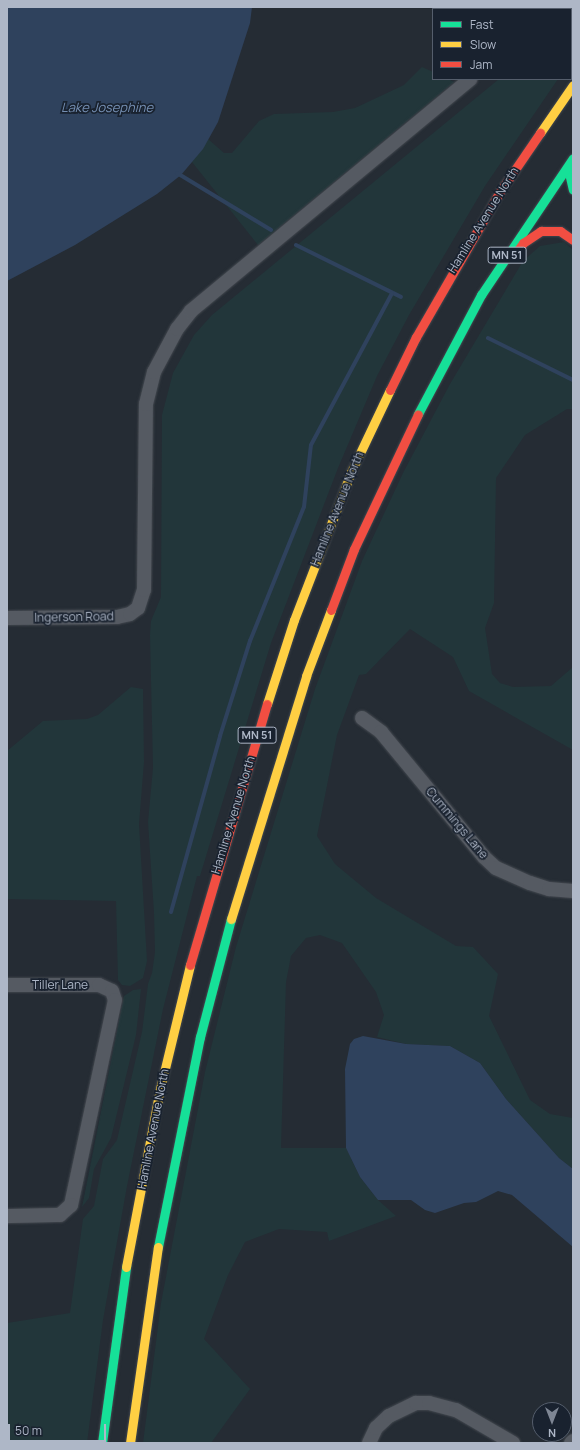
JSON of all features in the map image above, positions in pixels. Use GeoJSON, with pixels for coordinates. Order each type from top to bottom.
{"type":"FeatureCollection","features":[{"type":"Feature","properties":{"kind":"highway","name":"Hamline Avenue North"},"geometry":{"type":"LineString","coordinates":[[102,1443],[123,1280],[160,1089],[182,992],[242,783],[294,620],[351,472],[416,337],[499,193],[573,85]]}},
{"type":"Feature","properties":{"kind":"highway","name":"MN 51"},"geometry":{"type":"LineString","coordinates":[[130,1443],[149,1297],[168,1186],[200,1037],[244,872],[328,614],[383,483],[466,322],[514,243],[573,158]]}},
{"type":"Feature","properties":{"kind":"highway"},"geometry":{"type":"LineString","coordinates":[[573,168],[570,177],[573,190]]}},
{"type":"Feature","properties":{"kind":"highway"},"geometry":{"type":"LineString","coordinates":[[466,322],[523,243],[541,231],[560,231],[573,240]]}},
{"type":"Feature","properties":{"kind":"street","name":"Ingerson Road"},"geometry":{"type":"LineString","coordinates":[[7,618],[117,617],[130,614],[138,608],[144,590],[146,404],[154,372],[172,336],[191,310],[469,80]]}},
{"type":"Feature","properties":{"kind":"street","name":"Cummings Lane"},"geometry":{"type":"LineString","coordinates":[[362,718],[381,732],[472,842],[496,868],[530,883],[549,889],[573,891]]}},
{"type":"Feature","properties":{"kind":"street","name":"Tiller Lane"},"geometry":{"type":"LineString","coordinates":[[7,985],[99,985],[112,991],[116,1000],[74,1198],[66,1211],[51,1216],[7,1216]]}},
{"type":"Feature","properties":{"kind":"street"},"geometry":{"type":"LineString","coordinates":[[369,1443],[376,1428],[389,1416],[416,1403],[430,1403],[456,1410],[513,1443]]}},
{"type":"Feature","properties":{"kind":"green space"},"geometry":{"type":"Polygon","coordinates":[[[422,67],[432,72],[432,80],[450,80],[454,82],[258,245],[192,162],[208,139],[224,153],[232,153],[259,121],[274,114],[333,112],[355,108],[404,85],[422,67]]]}},
{"type":"Feature","properties":{"kind":"green space"},"geometry":{"type":"Polygon","coordinates":[[[498,80],[557,80],[485,186],[409,315],[377,376],[338,468],[271,643],[200,876],[197,876],[163,1009],[127,1186],[103,1320],[87,1443],[7,1443],[7,1323],[70,1313],[83,1219],[94,1206],[103,1159],[117,1140],[142,1032],[148,984],[152,973],[155,952],[148,822],[153,768],[150,635],[151,621],[161,597],[162,415],[173,373],[194,335],[212,315],[498,80]]]}},
{"type":"Feature","properties":{"kind":"green space"},"geometry":{"type":"Polygon","coordinates":[[[564,242],[573,250],[573,409],[567,409],[525,435],[496,478],[494,603],[485,628],[492,674],[500,683],[513,687],[551,686],[573,667],[573,750],[469,691],[453,657],[410,629],[366,674],[359,675],[337,735],[317,836],[335,864],[376,898],[456,946],[473,947],[498,974],[489,1016],[530,1100],[550,1114],[573,1118],[573,1169],[559,1158],[506,1099],[480,1063],[450,1046],[406,1044],[377,1037],[384,1015],[376,992],[342,943],[320,935],[306,938],[291,956],[286,982],[281,1148],[346,1148],[360,1177],[378,1200],[396,1216],[329,1241],[327,1232],[279,1229],[245,1242],[228,1275],[204,1339],[250,1389],[211,1443],[143,1443],[161,1303],[205,1072],[236,947],[315,689],[362,561],[403,473],[450,384],[523,261],[540,246],[564,242]]]}},
{"type":"Feature","properties":{"kind":"green space"},"geometry":{"type":"Polygon","coordinates":[[[131,687],[143,689],[144,762],[139,824],[147,961],[143,978],[130,986],[122,985],[118,980],[116,901],[7,899],[7,751],[43,721],[87,719],[98,715],[131,687]]]}},
{"type":"Feature","properties":{"kind":"green space"},"geometry":{"type":"Polygon","coordinates":[[[141,989],[136,1035],[111,1138],[94,1169],[89,1198],[82,1207],[124,996],[133,990],[141,989]]]}},
{"type":"Feature","properties":{"kind":"water","name":"Lake Josephine"},"geometry":{"type":"Polygon","coordinates":[[[7,7],[252,7],[250,23],[218,122],[203,149],[181,175],[157,194],[75,245],[7,281],[7,7]]]}},
{"type":"Feature","properties":{"kind":"water"},"geometry":{"type":"Polygon","coordinates":[[[363,1036],[406,1044],[450,1046],[480,1063],[506,1099],[559,1158],[573,1169],[573,1247],[512,1195],[498,1191],[476,1202],[464,1203],[435,1213],[425,1210],[411,1200],[378,1200],[360,1177],[346,1148],[345,1069],[350,1044],[354,1039],[363,1036]]]}},
{"type":"Feature","properties":{"kind":"waterway"},"geometry":{"type":"LineString","coordinates":[[177,173],[271,230]]}},
{"type":"Feature","properties":{"kind":"waterway"},"geometry":{"type":"LineString","coordinates":[[296,245],[401,297]]}},
{"type":"Feature","properties":{"kind":"waterway"},"geometry":{"type":"LineString","coordinates":[[171,912],[220,736],[250,641],[304,507],[311,445],[392,293]]}},
{"type":"Feature","properties":{"kind":"waterway"},"geometry":{"type":"LineString","coordinates":[[488,338],[573,380]]}},
{"type":"Feature","properties":{"kind":"traffic: fast"},"geometry":{"type":"LineString","coordinates":[[418,414],[481,295],[573,158]]}},
{"type":"Feature","properties":{"kind":"traffic: fast"},"geometry":{"type":"LineString","coordinates":[[573,168],[570,177],[573,190]]}},
{"type":"Feature","properties":{"kind":"traffic: fast"},"geometry":{"type":"LineString","coordinates":[[158,1247],[200,1037],[231,919]]}},
{"type":"Feature","properties":{"kind":"traffic: fast"},"geometry":{"type":"LineString","coordinates":[[102,1443],[126,1267]]}},
{"type":"Feature","properties":{"kind":"traffic: slow"},"geometry":{"type":"LineString","coordinates":[[540,133],[573,85]]}},
{"type":"Feature","properties":{"kind":"traffic: slow"},"geometry":{"type":"LineString","coordinates":[[267,704],[294,620],[351,472],[390,390]]}},
{"type":"Feature","properties":{"kind":"traffic: slow"},"geometry":{"type":"LineString","coordinates":[[231,919],[306,676],[331,610]]}},
{"type":"Feature","properties":{"kind":"traffic: slow"},"geometry":{"type":"LineString","coordinates":[[126,1267],[160,1089],[190,965]]}},
{"type":"Feature","properties":{"kind":"traffic: slow"},"geometry":{"type":"LineString","coordinates":[[130,1443],[158,1247]]}},
{"type":"Feature","properties":{"kind":"traffic: jam"},"geometry":{"type":"LineString","coordinates":[[390,390],[416,337],[499,193],[540,133]]}},
{"type":"Feature","properties":{"kind":"traffic: jam"},"geometry":{"type":"LineString","coordinates":[[518,250],[523,243],[541,231],[560,231],[573,240]]}},
{"type":"Feature","properties":{"kind":"traffic: jam"},"geometry":{"type":"LineString","coordinates":[[331,610],[354,549],[418,414]]}},
{"type":"Feature","properties":{"kind":"traffic: jam"},"geometry":{"type":"LineString","coordinates":[[190,965],[267,704]]}}]}
